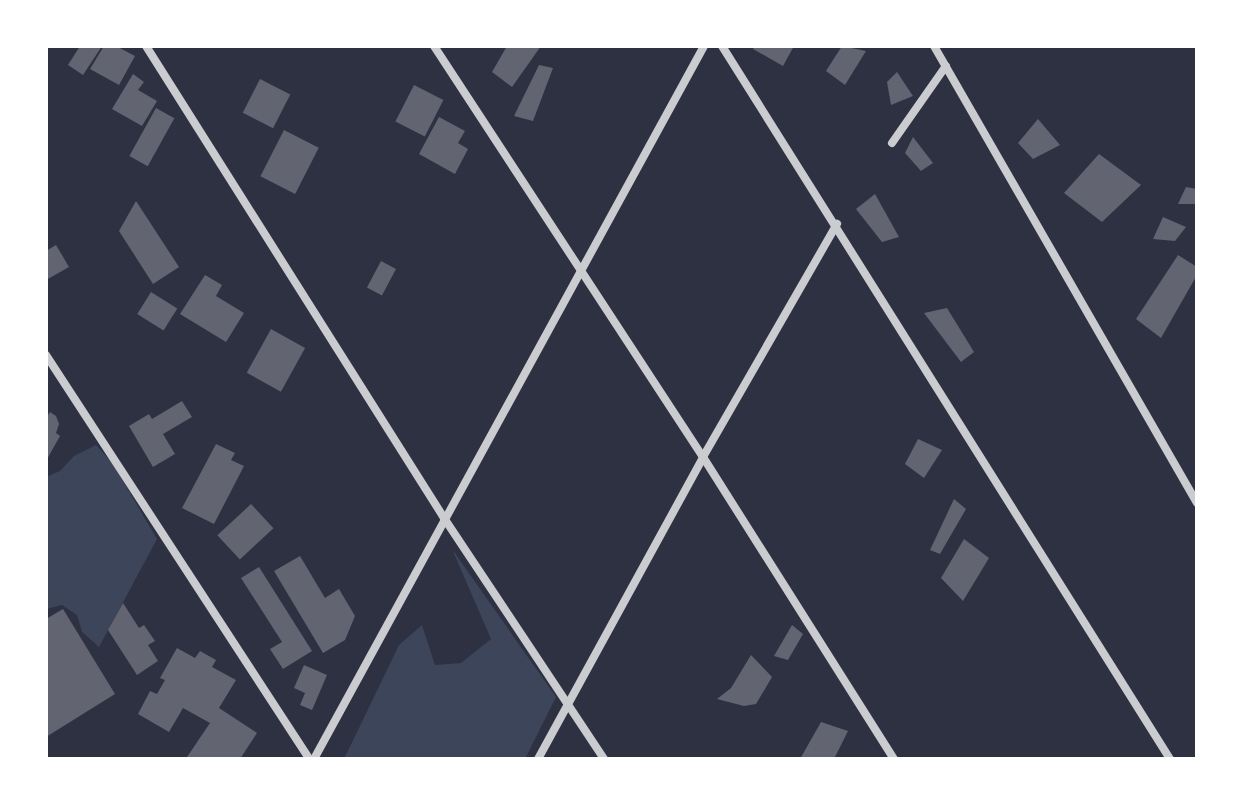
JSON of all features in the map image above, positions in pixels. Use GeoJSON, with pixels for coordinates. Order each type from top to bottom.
{"type":"FeatureCollection","features":[{"type":"Feature","properties":{"kind":"street"},"geometry":{"type":"LineString","coordinates":[[146,46],[444,518],[604,759]]}},
{"type":"Feature","properties":{"kind":"street"},"geometry":{"type":"LineString","coordinates":[[434,46],[703,457],[894,759]]}},
{"type":"Feature","properties":{"kind":"street"},"geometry":{"type":"LineString","coordinates":[[46,355],[312,759],[582,273],[704,46]]}},
{"type":"Feature","properties":{"kind":"street"},"geometry":{"type":"LineString","coordinates":[[722,46],[837,224],[1170,759]]}},
{"type":"Feature","properties":{"kind":"street"},"geometry":{"type":"LineString","coordinates":[[934,46],[1197,503]]}},
{"type":"Feature","properties":{"kind":"street"},"geometry":{"type":"LineString","coordinates":[[892,143],[946,66]]}},
{"type":"Feature","properties":{"kind":"street"},"geometry":{"type":"LineString","coordinates":[[538,759],[703,457],[837,224]]}},
{"type":"Feature","properties":{"kind":"shaded area"},"geometry":{"type":"Polygon","coordinates":[[[96,445],[113,464],[157,539],[99,647],[82,632],[77,615],[62,605],[46,609],[46,477],[60,471],[74,456],[96,445]]]}},
{"type":"Feature","properties":{"kind":"shaded area"},"geometry":{"type":"Polygon","coordinates":[[[452,549],[556,697],[525,759],[344,759],[399,645],[422,625],[435,665],[461,663],[491,639],[452,549]]]}},
{"type":"Feature","properties":{"kind":"building"},"geometry":{"type":"Polygon","coordinates":[[[80,46],[102,46],[83,75],[68,65],[80,46]]]}},
{"type":"Feature","properties":{"kind":"building"},"geometry":{"type":"Polygon","coordinates":[[[104,46],[116,46],[135,56],[119,85],[90,69],[104,46]]]}},
{"type":"Feature","properties":{"kind":"building"},"geometry":{"type":"Polygon","coordinates":[[[507,46],[541,46],[512,87],[492,72],[507,46]]]}},
{"type":"Feature","properties":{"kind":"building"},"geometry":{"type":"Polygon","coordinates":[[[755,46],[794,46],[783,66],[753,49],[755,46]]]}},
{"type":"Feature","properties":{"kind":"building"},"geometry":{"type":"Polygon","coordinates":[[[842,46],[866,51],[845,85],[826,71],[842,46]]]}},
{"type":"Feature","properties":{"kind":"building"},"geometry":{"type":"Polygon","coordinates":[[[539,65],[553,68],[533,121],[514,116],[539,65]]]}},
{"type":"Feature","properties":{"kind":"building"},"geometry":{"type":"Polygon","coordinates":[[[897,72],[913,96],[891,105],[887,82],[897,72]]]}},
{"type":"Feature","properties":{"kind":"building"},"geometry":{"type":"Polygon","coordinates":[[[133,74],[144,82],[138,90],[157,101],[142,126],[112,109],[133,74]]]}},
{"type":"Feature","properties":{"kind":"building"},"geometry":{"type":"Polygon","coordinates":[[[260,79],[290,94],[273,128],[243,113],[260,79]]]}},
{"type":"Feature","properties":{"kind":"building"},"geometry":{"type":"Polygon","coordinates":[[[414,85],[443,100],[425,137],[395,122],[414,85]]]}},
{"type":"Feature","properties":{"kind":"building"},"geometry":{"type":"Polygon","coordinates":[[[156,108],[174,118],[148,166],[129,156],[156,108]]]}},
{"type":"Feature","properties":{"kind":"building"},"geometry":{"type":"Polygon","coordinates":[[[439,117],[465,131],[458,143],[468,149],[455,174],[419,154],[439,117]]]}},
{"type":"Feature","properties":{"kind":"building"},"geometry":{"type":"Polygon","coordinates":[[[1038,119],[1060,145],[1033,159],[1018,143],[1038,119]]]}},
{"type":"Feature","properties":{"kind":"building"},"geometry":{"type":"Polygon","coordinates":[[[284,130],[319,148],[295,194],[260,176],[284,130]]]}},
{"type":"Feature","properties":{"kind":"building"},"geometry":{"type":"Polygon","coordinates":[[[913,137],[933,163],[921,171],[905,153],[913,137]]]}},
{"type":"Feature","properties":{"kind":"building"},"geometry":{"type":"Polygon","coordinates":[[[1099,154],[1141,185],[1102,222],[1064,193],[1099,154]]]}},
{"type":"Feature","properties":{"kind":"building"},"geometry":{"type":"Polygon","coordinates":[[[1186,187],[1197,189],[1197,204],[1178,204],[1186,187]]]}},
{"type":"Feature","properties":{"kind":"building"},"geometry":{"type":"Polygon","coordinates":[[[875,194],[899,237],[882,242],[856,209],[875,194]]]}},
{"type":"Feature","properties":{"kind":"building"},"geometry":{"type":"Polygon","coordinates":[[[136,201],[179,267],[153,284],[119,231],[136,201]]]}},
{"type":"Feature","properties":{"kind":"building"},"geometry":{"type":"Polygon","coordinates":[[[1163,217],[1186,227],[1175,241],[1153,239],[1163,217]]]}},
{"type":"Feature","properties":{"kind":"building"},"geometry":{"type":"Polygon","coordinates":[[[56,245],[69,267],[46,280],[46,251],[56,245]]]}},
{"type":"Feature","properties":{"kind":"building"},"geometry":{"type":"Polygon","coordinates":[[[1178,255],[1197,267],[1197,275],[1161,338],[1136,319],[1178,255]]]}},
{"type":"Feature","properties":{"kind":"building"},"geometry":{"type":"Polygon","coordinates":[[[381,261],[396,269],[382,295],[367,287],[381,261]]]}},
{"type":"Feature","properties":{"kind":"building"},"geometry":{"type":"Polygon","coordinates":[[[205,275],[222,285],[216,296],[244,313],[226,342],[180,314],[205,275]]]}},
{"type":"Feature","properties":{"kind":"building"},"geometry":{"type":"Polygon","coordinates":[[[151,292],[177,308],[164,330],[137,314],[151,292]]]}},
{"type":"Feature","properties":{"kind":"building"},"geometry":{"type":"Polygon","coordinates":[[[947,308],[974,352],[961,362],[924,313],[947,308]]]}},
{"type":"Feature","properties":{"kind":"building"},"geometry":{"type":"Polygon","coordinates":[[[271,329],[305,348],[281,392],[247,373],[271,329]]]}},
{"type":"Feature","properties":{"kind":"building"},"geometry":{"type":"Polygon","coordinates":[[[182,401],[192,417],[163,434],[175,454],[153,467],[129,426],[149,414],[152,419],[182,401]]]}},
{"type":"Feature","properties":{"kind":"building"},"geometry":{"type":"Polygon","coordinates":[[[50,412],[56,416],[59,424],[56,433],[60,436],[46,461],[46,418],[50,412]]]}},
{"type":"Feature","properties":{"kind":"building"},"geometry":{"type":"Polygon","coordinates":[[[918,439],[942,450],[924,478],[905,464],[918,439]]]}},
{"type":"Feature","properties":{"kind":"building"},"geometry":{"type":"Polygon","coordinates":[[[216,444],[235,453],[231,460],[244,466],[214,524],[182,508],[216,444]]]}},
{"type":"Feature","properties":{"kind":"building"},"geometry":{"type":"Polygon","coordinates":[[[954,499],[966,509],[940,554],[930,550],[954,499]]]}},
{"type":"Feature","properties":{"kind":"building"},"geometry":{"type":"Polygon","coordinates":[[[251,504],[274,528],[240,560],[217,535],[251,504]]]}},
{"type":"Feature","properties":{"kind":"building"},"geometry":{"type":"Polygon","coordinates":[[[964,539],[989,558],[963,601],[941,578],[964,539]]]}},
{"type":"Feature","properties":{"kind":"building"},"geometry":{"type":"Polygon","coordinates":[[[300,556],[325,598],[339,589],[355,616],[345,640],[323,653],[274,571],[300,556]]]}},
{"type":"Feature","properties":{"kind":"building"},"geometry":{"type":"Polygon","coordinates":[[[259,567],[312,651],[283,669],[270,649],[282,642],[241,578],[259,567]]]}},
{"type":"Feature","properties":{"kind":"building"},"geometry":{"type":"Polygon","coordinates":[[[123,603],[139,628],[144,625],[155,641],[148,645],[158,661],[137,675],[108,630],[123,603]]]}},
{"type":"Feature","properties":{"kind":"building"},"geometry":{"type":"Polygon","coordinates":[[[63,609],[115,694],[46,737],[46,619],[63,609]]]}},
{"type":"Feature","properties":{"kind":"building"},"geometry":{"type":"Polygon","coordinates":[[[792,625],[803,634],[788,660],[774,656],[792,625]]]}},
{"type":"Feature","properties":{"kind":"building"},"geometry":{"type":"Polygon","coordinates":[[[177,648],[195,658],[200,651],[216,660],[212,667],[236,680],[219,708],[257,733],[240,759],[187,757],[210,723],[183,708],[169,732],[138,714],[150,691],[157,694],[165,680],[160,678],[177,648]]]}},
{"type":"Feature","properties":{"kind":"building"},"geometry":{"type":"Polygon","coordinates":[[[751,655],[772,677],[756,704],[744,706],[717,699],[731,688],[751,655]]]}},
{"type":"Feature","properties":{"kind":"building"},"geometry":{"type":"Polygon","coordinates":[[[304,665],[327,675],[312,710],[300,705],[305,693],[294,688],[304,665]]]}},
{"type":"Feature","properties":{"kind":"building"},"geometry":{"type":"Polygon","coordinates":[[[821,722],[848,731],[834,759],[800,759],[821,722]]]}}]}
